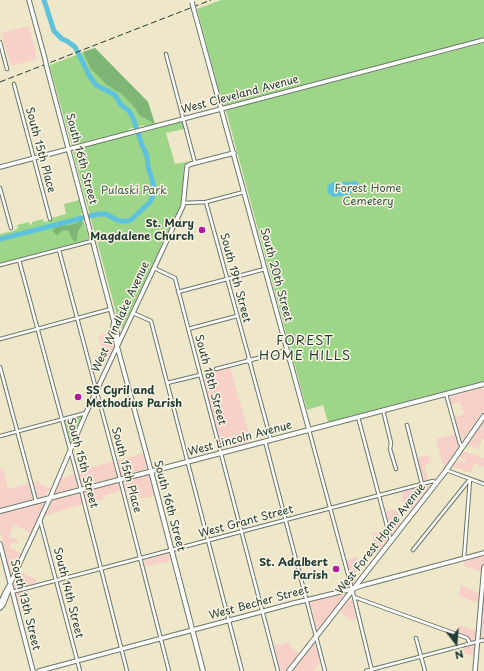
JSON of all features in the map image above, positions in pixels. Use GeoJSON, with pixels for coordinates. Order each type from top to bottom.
{"type":"FeatureCollection","features":[{"type":"Feature","properties":{"kind":"main road","name":"West Lincoln Avenue"},"geometry":{"type":"LineString","coordinates":[[0,511],[484,384]]}},
{"type":"Feature","properties":{"kind":"main road","name":"West Forest Home Avenue"},"geometry":{"type":"LineString","coordinates":[[289,671],[436,484],[484,416]]}},
{"type":"Feature","properties":{"kind":"main road","name":"South 16th Street"},"geometry":{"type":"LineString","coordinates":[[151,471],[203,671]]}},
{"type":"Feature","properties":{"kind":"street","name":"South 16th Street"},"geometry":{"type":"LineString","coordinates":[[29,0],[112,309],[115,324],[113,326],[117,346],[151,471]]}},
{"type":"Feature","properties":{"kind":"street","name":"South 20th Street"},"geometry":{"type":"LineString","coordinates":[[192,1],[352,589],[372,670]]}},
{"type":"Feature","properties":{"kind":"street","name":"West Cleveland Avenue"},"geometry":{"type":"LineString","coordinates":[[0,167],[484,40]]}},
{"type":"Feature","properties":{"kind":"street"},"geometry":{"type":"LineString","coordinates":[[0,42],[7,69]]}},
{"type":"Feature","properties":{"kind":"street"},"geometry":{"type":"LineString","coordinates":[[166,54],[195,163],[234,153]]}},
{"type":"Feature","properties":{"kind":"street","name":"South 15th Place"},"geometry":{"type":"LineString","coordinates":[[14,84],[50,219]]}},
{"type":"Feature","properties":{"kind":"street","name":"West Windlake Avenue"},"geometry":{"type":"LineString","coordinates":[[0,608],[2,597],[10,584],[40,520],[71,452],[86,413],[184,203],[186,168],[188,165],[195,163]]}},
{"type":"Feature","properties":{"kind":"street"},"geometry":{"type":"LineString","coordinates":[[0,188],[11,228]]}},
{"type":"Feature","properties":{"kind":"street"},"geometry":{"type":"LineString","coordinates":[[184,203],[206,202],[244,192]]}},
{"type":"Feature","properties":{"kind":"street","name":"South 19th Street"},"geometry":{"type":"LineString","coordinates":[[206,202],[271,440]]}},
{"type":"Feature","properties":{"kind":"street"},"geometry":{"type":"LineString","coordinates":[[0,265],[93,240]]}},
{"type":"Feature","properties":{"kind":"street","name":"South 15th Place"},"geometry":{"type":"LineString","coordinates":[[59,250],[169,671]]}},
{"type":"Feature","properties":{"kind":"street","name":"South 15th Street"},"geometry":{"type":"LineString","coordinates":[[19,260],[81,490],[127,671]]}},
{"type":"Feature","properties":{"kind":"street","name":"South 18th Street"},"geometry":{"type":"LineString","coordinates":[[154,268],[174,277],[278,671]]}},
{"type":"Feature","properties":{"kind":"street"},"geometry":{"type":"LineString","coordinates":[[178,292],[265,269]]}},
{"type":"Feature","properties":{"kind":"street"},"geometry":{"type":"LineString","coordinates":[[0,339],[112,309]]}},
{"type":"Feature","properties":{"kind":"street"},"geometry":{"type":"LineString","coordinates":[[133,313],[151,321],[242,671]]}},
{"type":"Feature","properties":{"kind":"street"},"geometry":{"type":"LineString","coordinates":[[188,329],[237,316]]}},
{"type":"Feature","properties":{"kind":"street"},"geometry":{"type":"LineString","coordinates":[[115,324],[120,330],[125,330]]}},
{"type":"Feature","properties":{"kind":"street"},"geometry":{"type":"LineString","coordinates":[[216,369],[287,350]]}},
{"type":"Feature","properties":{"kind":"street"},"geometry":{"type":"LineString","coordinates":[[0,367],[36,501]]}},
{"type":"Feature","properties":{"kind":"street"},"geometry":{"type":"LineString","coordinates":[[167,383],[200,374]]}},
{"type":"Feature","properties":{"kind":"street"},"geometry":{"type":"LineString","coordinates":[[446,394],[460,444],[463,446]]}},
{"type":"Feature","properties":{"kind":"street"},"geometry":{"type":"LineString","coordinates":[[383,410],[391,442],[390,449],[396,469]]}},
{"type":"Feature","properties":{"kind":"street"},"geometry":{"type":"LineString","coordinates":[[0,436],[86,413]]}},
{"type":"Feature","properties":{"kind":"street"},"geometry":{"type":"LineString","coordinates":[[358,417],[391,542]]}},
{"type":"Feature","properties":{"kind":"street"},"geometry":{"type":"LineString","coordinates":[[407,425],[422,484]]}},
{"type":"Feature","properties":{"kind":"street"},"geometry":{"type":"LineString","coordinates":[[265,441],[325,671]]}},
{"type":"Feature","properties":{"kind":"street"},"geometry":{"type":"LineString","coordinates":[[446,470],[484,484]]}},
{"type":"Feature","properties":{"kind":"street"},"geometry":{"type":"LineString","coordinates":[[413,550],[470,479]]}},
{"type":"Feature","properties":{"kind":"street"},"geometry":{"type":"LineString","coordinates":[[464,559],[470,479]]}},
{"type":"Feature","properties":{"kind":"street","name":"West Grant Street"},"geometry":{"type":"LineString","coordinates":[[12,592],[433,481],[436,484]]}},
{"type":"Feature","properties":{"kind":"street","name":"South 14th Street"},"geometry":{"type":"LineString","coordinates":[[40,520],[80,671]]}},
{"type":"Feature","properties":{"kind":"street","name":"South 13th Street"},"geometry":{"type":"LineString","coordinates":[[0,544],[33,671]]}},
{"type":"Feature","properties":{"kind":"street","name":"West Becher Street"},"geometry":{"type":"LineString","coordinates":[[39,671],[484,553]]}},
{"type":"Feature","properties":{"kind":"street"},"geometry":{"type":"LineString","coordinates":[[475,671],[483,604],[484,567]]}},
{"type":"Feature","properties":{"kind":"street","name":"West Windlake Avenue"},"geometry":{"type":"LineString","coordinates":[[0,608],[9,592],[10,584]]}},
{"type":"Feature","properties":{"kind":"street"},"geometry":{"type":"LineString","coordinates":[[353,597],[467,638],[470,643]]}},
{"type":"Feature","properties":{"kind":"street"},"geometry":{"type":"LineString","coordinates":[[416,638],[425,671]]}},
{"type":"Feature","properties":{"kind":"street"},"geometry":{"type":"LineString","coordinates":[[366,671],[484,640]]}},
{"type":"Feature","properties":{"kind":"shaded area"},"geometry":{"type":"Polygon","coordinates":[[[29,26],[37,59],[11,66],[1,33],[29,26]]]}},
{"type":"Feature","properties":{"kind":"shaded area"},"geometry":{"type":"Polygon","coordinates":[[[112,332],[115,345],[109,358],[100,344],[98,336],[112,332]]]}},
{"type":"Feature","properties":{"kind":"shaded area"},"geometry":{"type":"Polygon","coordinates":[[[230,367],[251,442],[222,449],[203,377],[216,373],[215,371],[230,367]]]}},
{"type":"Feature","properties":{"kind":"shaded area"},"geometry":{"type":"Polygon","coordinates":[[[484,387],[484,410],[462,441],[455,417],[464,414],[460,402],[451,404],[449,397],[484,387]]]}},
{"type":"Feature","properties":{"kind":"shaded area"},"geometry":{"type":"Polygon","coordinates":[[[484,421],[484,439],[482,439],[479,449],[468,445],[484,421]]]}},
{"type":"Feature","properties":{"kind":"shaded area"},"geometry":{"type":"Polygon","coordinates":[[[455,434],[459,447],[444,468],[436,439],[455,434]]]}},
{"type":"Feature","properties":{"kind":"shaded area"},"geometry":{"type":"Polygon","coordinates":[[[463,451],[484,458],[484,467],[474,463],[471,473],[453,467],[458,461],[466,463],[467,460],[460,458],[463,451]]]}},
{"type":"Feature","properties":{"kind":"shaded area"},"geometry":{"type":"Polygon","coordinates":[[[144,453],[147,469],[56,493],[55,491],[61,478],[79,473],[78,471],[144,453]]]}},
{"type":"Feature","properties":{"kind":"shaded area"},"geometry":{"type":"Polygon","coordinates":[[[429,455],[431,463],[425,465],[428,480],[424,481],[417,458],[429,455]]]}},
{"type":"Feature","properties":{"kind":"shaded area"},"geometry":{"type":"Polygon","coordinates":[[[0,469],[3,469],[8,489],[36,481],[50,489],[45,496],[0,508],[0,469]]]}},
{"type":"Feature","properties":{"kind":"shaded area"},"geometry":{"type":"Polygon","coordinates":[[[147,475],[149,476],[154,496],[140,499],[137,489],[126,492],[125,490],[103,496],[103,499],[45,516],[52,500],[147,475]]]}},
{"type":"Feature","properties":{"kind":"shaded area"},"geometry":{"type":"Polygon","coordinates":[[[428,485],[430,487],[411,511],[408,502],[404,504],[401,492],[428,485]]]}},
{"type":"Feature","properties":{"kind":"shaded area"},"geometry":{"type":"Polygon","coordinates":[[[40,503],[43,504],[43,507],[31,533],[14,525],[9,536],[19,541],[18,543],[11,543],[10,548],[21,553],[12,573],[10,571],[0,531],[0,514],[40,503]]]}},
{"type":"Feature","properties":{"kind":"shaded area"},"geometry":{"type":"Polygon","coordinates":[[[397,509],[401,524],[394,533],[391,533],[385,512],[397,509]]]}},
{"type":"Feature","properties":{"kind":"shaded area"},"geometry":{"type":"Polygon","coordinates":[[[386,529],[389,540],[377,554],[372,533],[386,529]]]}},
{"type":"Feature","properties":{"kind":"shaded area"},"geometry":{"type":"Polygon","coordinates":[[[168,553],[171,561],[145,567],[144,560],[168,553]]]}},
{"type":"Feature","properties":{"kind":"shaded area"},"geometry":{"type":"Polygon","coordinates":[[[484,553],[484,640],[478,641],[476,656],[454,651],[453,648],[470,643],[457,634],[459,625],[478,631],[481,604],[459,596],[461,585],[481,594],[483,573],[464,566],[464,559],[484,553]]]}},
{"type":"Feature","properties":{"kind":"shaded area"},"geometry":{"type":"Polygon","coordinates":[[[357,557],[358,561],[356,561],[356,564],[354,565],[358,579],[354,584],[352,583],[346,560],[357,557]]]}},
{"type":"Feature","properties":{"kind":"shaded area"},"geometry":{"type":"Polygon","coordinates":[[[19,571],[37,580],[35,583],[27,586],[30,598],[17,601],[14,584],[19,571]]]}},
{"type":"Feature","properties":{"kind":"shaded area"},"geometry":{"type":"Polygon","coordinates":[[[343,594],[344,596],[319,629],[317,629],[310,602],[343,594]]]}},
{"type":"Feature","properties":{"kind":"shaded area"},"geometry":{"type":"Polygon","coordinates":[[[350,600],[352,600],[357,619],[351,620],[340,611],[350,600]]]}},
{"type":"Feature","properties":{"kind":"shaded area"},"geometry":{"type":"Polygon","coordinates":[[[289,642],[291,647],[299,654],[285,671],[281,671],[274,646],[289,642]]]}},
{"type":"Feature","properties":{"kind":"shaded area"},"geometry":{"type":"Polygon","coordinates":[[[314,644],[316,645],[321,662],[313,671],[293,671],[314,644]]]}},
{"type":"Feature","properties":{"kind":"green space"},"geometry":{"type":"Polygon","coordinates":[[[221,0],[484,0],[484,38],[225,105],[219,91],[197,9],[221,0]]]}},
{"type":"Feature","properties":{"kind":"green space","name":"Forest Home Cemetery"},"geometry":{"type":"Polygon","coordinates":[[[484,43],[484,381],[328,422],[323,405],[307,410],[226,111],[484,43]]]}},
{"type":"Feature","properties":{"kind":"green space"},"geometry":{"type":"Polygon","coordinates":[[[95,48],[148,102],[155,124],[145,127],[144,125],[129,129],[129,131],[72,145],[50,65],[95,48]]]}},
{"type":"Feature","properties":{"kind":"green space"},"geometry":{"type":"Polygon","coordinates":[[[95,48],[148,102],[155,124],[139,115],[136,109],[122,94],[107,85],[91,69],[83,52],[95,48]]]}},
{"type":"Feature","properties":{"kind":"green space","name":"Pulaski Park"},"geometry":{"type":"Polygon","coordinates":[[[181,122],[183,123],[184,129],[166,133],[175,164],[191,161],[186,163],[184,167],[182,202],[122,329],[120,327],[73,152],[76,149],[181,122]]]}},
{"type":"Feature","properties":{"kind":"green space"},"geometry":{"type":"Polygon","coordinates":[[[79,200],[81,214],[89,238],[88,240],[0,263],[0,234],[13,231],[18,228],[17,225],[29,222],[30,225],[32,222],[43,219],[44,222],[66,214],[64,204],[79,200]]]}},
{"type":"Feature","properties":{"kind":"green space"},"geometry":{"type":"Polygon","coordinates":[[[82,220],[83,224],[78,231],[77,240],[75,242],[68,230],[62,231],[57,235],[52,231],[56,227],[75,224],[82,220]]]}},
{"type":"Feature","properties":{"kind":"green space"},"geometry":{"type":"Polygon","coordinates":[[[82,418],[72,441],[70,440],[65,421],[82,418]]]}},
{"type":"Feature","properties":{"kind":"water"},"geometry":{"type":"Polygon","coordinates":[[[356,181],[361,186],[360,188],[348,195],[333,197],[328,193],[327,186],[332,182],[356,181]]]}},
{"type":"Feature","properties":{"kind":"waterway"},"geometry":{"type":"LineString","coordinates":[[0,239],[98,214],[106,214],[119,221],[128,221],[150,202],[154,188],[148,167],[147,156],[129,111],[121,105],[115,95],[96,85],[89,75],[75,47],[62,39],[54,31],[44,0]]}},
{"type":"Feature","properties":{"kind":"railway"},"geometry":{"type":"LineString","coordinates":[[0,82],[211,0]]}},
{"type":"Feature","properties":{"kind":"place","name":"St. Mary Magdalene Church"},"geometry":{"type":"Point","coordinates":[202,230]}},
{"type":"Feature","properties":{"kind":"place","name":"SS Cyril and Methodius Parish"},"geometry":{"type":"Point","coordinates":[78,397]}},
{"type":"Feature","properties":{"kind":"place","name":"St. Adalbert Parish"},"geometry":{"type":"Point","coordinates":[336,569]}},
{"type":"Feature","properties":{"kind":"district","name":"FOREST HOME HILLS"},"geometry":{"type":"Point","coordinates":[305,348]}}]}
